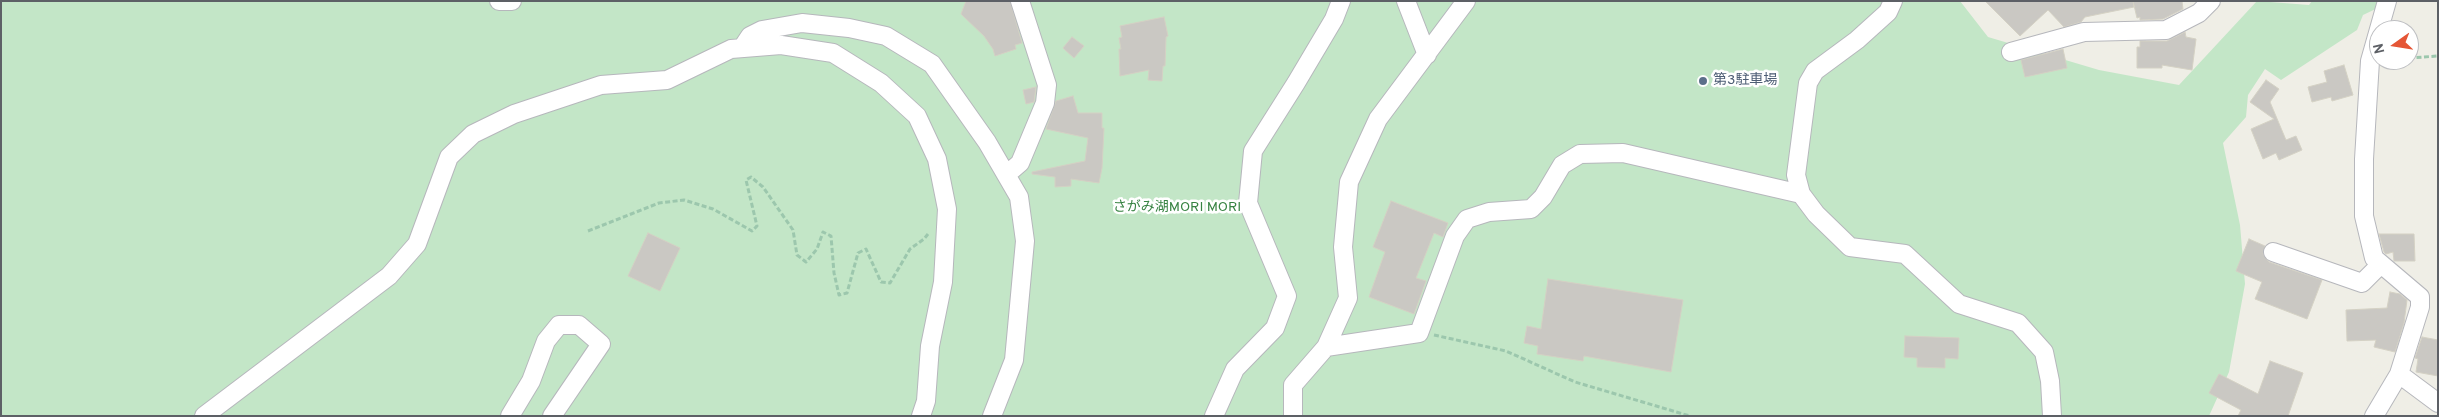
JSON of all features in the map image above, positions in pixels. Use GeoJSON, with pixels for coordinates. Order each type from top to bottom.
{"type":"FeatureCollection","features":[{"type":"Feature","properties":{"kind":"street"},"geometry":{"type":"LineString","coordinates":[[499,1],[512,1]]}},
{"type":"Feature","properties":{"kind":"street"},"geometry":{"type":"LineString","coordinates":[[1006,174],[1020,163],[1045,102],[1047,85],[1038,51],[1020,1]]}},
{"type":"Feature","properties":{"kind":"street"},"geometry":{"type":"LineString","coordinates":[[1214,416],[1235,370],[1274,328],[1287,296],[1248,203],[1253,151],[1301,75],[1334,19],[1342,1]]}},
{"type":"Feature","properties":{"kind":"street"},"geometry":{"type":"LineString","coordinates":[[1406,1],[1427,55]]}},
{"type":"Feature","properties":{"kind":"street"},"geometry":{"type":"LineString","coordinates":[[1293,416],[1293,385],[1326,347],[1348,298],[1343,247],[1349,182],[1378,119],[1466,1]]}},
{"type":"Feature","properties":{"kind":"street"},"geometry":{"type":"LineString","coordinates":[[1893,1],[1888,12],[1857,40],[1815,71],[1808,82],[1796,175],[1801,194],[1816,214],[1850,247],[1906,254],[1959,304],[2018,322],[2044,352],[2050,381],[2052,416]]}},
{"type":"Feature","properties":{"kind":"street"},"geometry":{"type":"LineString","coordinates":[[2011,52],[2084,32],[2166,30],[2199,13],[2211,1]]}},
{"type":"Feature","properties":{"kind":"street"},"geometry":{"type":"LineString","coordinates":[[2374,416],[2399,374],[2420,307],[2420,297],[2374,258],[2364,216],[2364,159],[2370,61],[2387,1]]}},
{"type":"Feature","properties":{"kind":"street"},"geometry":{"type":"LineString","coordinates":[[742,48],[750,36],[762,30],[802,23],[848,28],[886,36],[932,64],[987,142],[1019,197],[1025,241],[1014,360],[992,416]]}},
{"type":"Feature","properties":{"kind":"street"},"geometry":{"type":"LineString","coordinates":[[204,416],[389,276],[417,244],[449,157],[474,134],[514,114],[601,85],[667,80],[731,49],[781,45],[833,53],[881,83],[917,116],[937,159],[947,209],[943,282],[930,346],[926,401],[921,416]]}},
{"type":"Feature","properties":{"kind":"street"},"geometry":{"type":"LineString","coordinates":[[1326,347],[1419,333],[1455,236],[1467,219],[1489,212],[1531,209],[1543,197],[1562,166],[1580,154],[1623,153],[1801,194]]}},
{"type":"Feature","properties":{"kind":"street"},"geometry":{"type":"LineString","coordinates":[[2273,252],[2362,283],[2381,264]]}},
{"type":"Feature","properties":{"kind":"street"},"geometry":{"type":"LineString","coordinates":[[510,416],[531,381],[546,341],[559,325],[579,325],[601,344],[552,416]]}},
{"type":"Feature","properties":{"kind":"street"},"geometry":{"type":"LineString","coordinates":[[2399,374],[2438,402]]}},
{"type":"Feature","properties":{"kind":"path"},"geometry":{"type":"LineString","coordinates":[[2419,57],[2438,56]]}},
{"type":"Feature","properties":{"kind":"path"},"geometry":{"type":"LineString","coordinates":[[588,231],[659,203],[684,200],[713,209],[752,231],[757,226],[746,180],[751,177],[763,187],[793,230],[797,255],[806,262],[818,249],[824,232],[831,236],[834,273],[839,295],[847,293],[858,253],[866,249],[881,282],[890,283],[910,249],[924,239],[947,209]]}},
{"type":"Feature","properties":{"kind":"path"},"geometry":{"type":"LineString","coordinates":[[1419,333],[1506,351],[1574,382],[1690,416]]}},
{"type":"Feature","properties":{"kind":"green space","name":"さがみ湖MORI MORI"},"geometry":{"type":"Polygon","coordinates":[[[1,1],[1960,1],[1988,37],[2099,70],[2179,85],[2257,1],[2309,5],[2312,1],[2383,1],[2382,6],[2363,15],[2357,30],[2281,80],[2265,69],[2248,95],[2246,117],[2223,143],[2240,225],[2245,284],[2229,372],[2209,416],[1,416],[1,1]]]}},
{"type":"Feature","properties":{"kind":"building"},"geometry":{"type":"Polygon","coordinates":[[[966,1],[1010,1],[1022,43],[1015,45],[1016,49],[995,56],[993,49],[984,36],[961,14],[966,1]]]}},
{"type":"Feature","properties":{"kind":"building"},"geometry":{"type":"Polygon","coordinates":[[[1985,1],[2133,1],[2134,7],[2085,17],[2081,22],[2064,27],[2048,10],[2020,36],[1985,1]]]}},
{"type":"Feature","properties":{"kind":"building"},"geometry":{"type":"Polygon","coordinates":[[[2133,1],[2182,1],[2183,9],[2163,19],[2140,20],[2140,17],[2137,18],[2133,1]]]}},
{"type":"Feature","properties":{"kind":"building"},"geometry":{"type":"Polygon","coordinates":[[[1164,17],[1168,36],[1166,37],[1165,66],[1163,66],[1162,81],[1148,80],[1149,70],[1120,76],[1119,49],[1121,49],[1119,38],[1122,37],[1120,26],[1164,17]]]}},
{"type":"Feature","properties":{"kind":"building"},"geometry":{"type":"Polygon","coordinates":[[[2185,32],[2186,37],[2196,39],[2192,70],[2162,65],[2162,68],[2137,68],[2137,47],[2140,47],[2140,41],[2167,41],[2185,32]]]}},
{"type":"Feature","properties":{"kind":"building"},"geometry":{"type":"Polygon","coordinates":[[[1072,37],[1084,46],[1074,58],[1063,48],[1072,37]]]}},
{"type":"Feature","properties":{"kind":"building"},"geometry":{"type":"Polygon","coordinates":[[[2063,49],[2067,68],[2025,77],[2021,60],[2063,49]]]}},
{"type":"Feature","properties":{"kind":"building"},"geometry":{"type":"Polygon","coordinates":[[[2344,65],[2353,95],[2332,101],[2331,97],[2312,102],[2308,87],[2327,82],[2324,71],[2344,65]]]}},
{"type":"Feature","properties":{"kind":"building"},"geometry":{"type":"Polygon","coordinates":[[[2266,80],[2279,89],[2270,102],[2286,140],[2296,136],[2302,150],[2279,160],[2276,153],[2263,159],[2251,129],[2274,119],[2250,102],[2266,80]]]}},
{"type":"Feature","properties":{"kind":"building"},"geometry":{"type":"Polygon","coordinates":[[[1036,87],[1034,102],[1026,104],[1023,90],[1036,87]]]}},
{"type":"Feature","properties":{"kind":"building"},"geometry":{"type":"Polygon","coordinates":[[[1073,96],[1078,113],[1102,113],[1102,128],[1104,128],[1102,168],[1099,183],[1071,179],[1071,186],[1055,187],[1055,177],[1032,174],[1032,172],[1085,161],[1088,138],[1046,129],[1056,101],[1073,96]]]}},
{"type":"Feature","properties":{"kind":"building"},"geometry":{"type":"Polygon","coordinates":[[[1391,201],[1448,223],[1443,237],[1434,233],[1416,278],[1426,281],[1414,314],[1369,297],[1385,252],[1373,247],[1391,201]]]}},
{"type":"Feature","properties":{"kind":"building"},"geometry":{"type":"Polygon","coordinates":[[[648,233],[680,248],[660,291],[628,276],[648,233]]]}},
{"type":"Feature","properties":{"kind":"building"},"geometry":{"type":"Polygon","coordinates":[[[2379,234],[2414,234],[2415,261],[2394,261],[2393,252],[2386,254],[2384,252],[2379,234]]]}},
{"type":"Feature","properties":{"kind":"building"},"geometry":{"type":"Polygon","coordinates":[[[2249,239],[2265,246],[2263,254],[2269,262],[2322,280],[2307,319],[2255,299],[2262,282],[2236,271],[2249,239]]]}},
{"type":"Feature","properties":{"kind":"building"},"geometry":{"type":"Polygon","coordinates":[[[1548,279],[1683,300],[1671,372],[1584,356],[1583,361],[1537,354],[1538,346],[1524,343],[1527,326],[1541,329],[1548,279]]]}},
{"type":"Feature","properties":{"kind":"building"},"geometry":{"type":"Polygon","coordinates":[[[2390,292],[2400,294],[2407,300],[2404,323],[2395,352],[2374,347],[2376,340],[2347,341],[2346,310],[2387,308],[2390,292]]]}},
{"type":"Feature","properties":{"kind":"building"},"geometry":{"type":"Polygon","coordinates":[[[1905,336],[1959,338],[1958,359],[1945,358],[1945,368],[1917,367],[1917,358],[1904,357],[1905,336]]]}},
{"type":"Feature","properties":{"kind":"building"},"geometry":{"type":"Polygon","coordinates":[[[2422,337],[2438,340],[2438,376],[2416,372],[2418,359],[2415,358],[2422,337]]]}},
{"type":"Feature","properties":{"kind":"building"},"geometry":{"type":"Polygon","coordinates":[[[2270,361],[2303,373],[2288,416],[2238,416],[2241,410],[2209,393],[2219,374],[2258,394],[2270,361]]]}},
{"type":"Feature","properties":{"kind":"place","name":"第3駐車場"},"geometry":{"type":"Point","coordinates":[1703,81]}}]}
